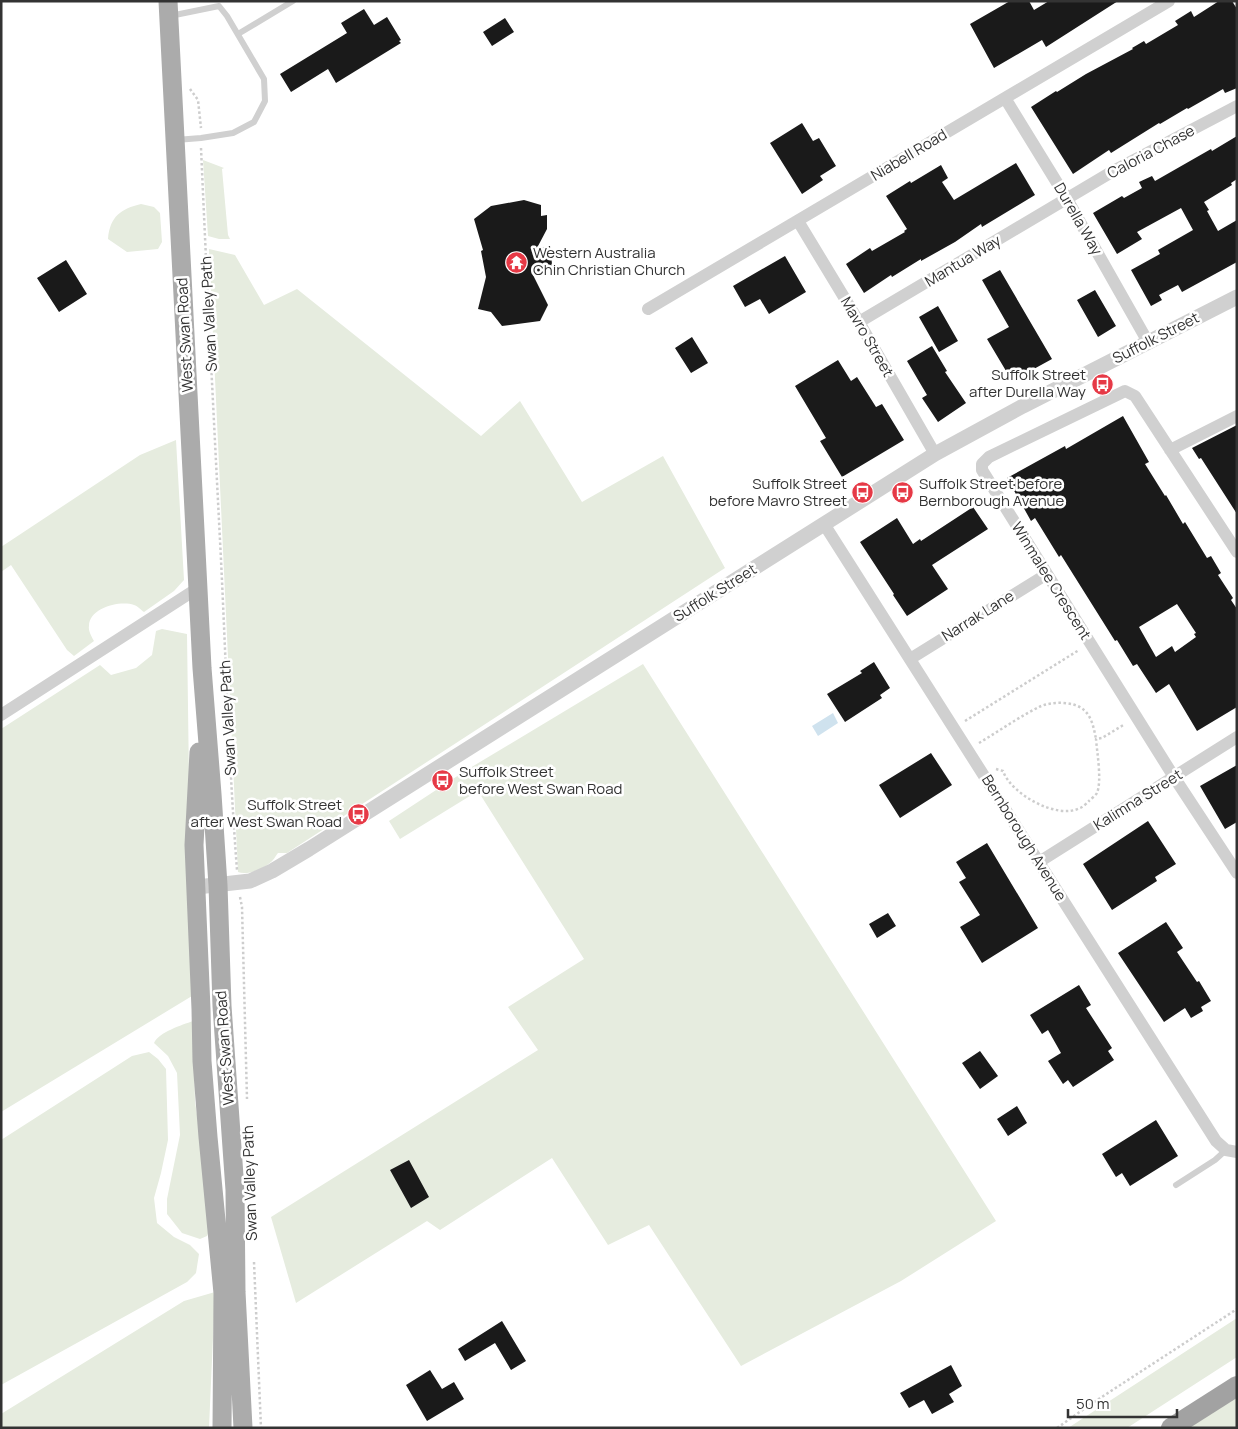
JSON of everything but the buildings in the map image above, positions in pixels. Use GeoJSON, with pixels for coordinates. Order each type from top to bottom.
{"type":"FeatureCollection","features":[{"type":"Feature","properties":{"kind":"highway"},"geometry":{"type":"LineString","coordinates":[[1171,1428],[1237,1386]]}},
{"type":"Feature","properties":{"kind":"main road","name":"West Swan Road"},"geometry":{"type":"LineString","coordinates":[[168,9],[202,668],[218,885],[222,1006],[235,1190],[236,1292],[243,1428]]}},
{"type":"Feature","properties":{"kind":"main road","name":"West Swan Road"},"geometry":{"type":"LineString","coordinates":[[202,668],[194,845],[202,1062],[222,1293],[222,1428]]}},
{"type":"Feature","properties":{"kind":"street","name":"Niabell Road"},"geometry":{"type":"LineString","coordinates":[[648,308],[1169,1]]}},
{"type":"Feature","properties":{"kind":"street","name":"Durella Way"},"geometry":{"type":"LineString","coordinates":[[1005,98],[1067,199],[1148,342]]}},
{"type":"Feature","properties":{"kind":"street","name":"Caloria Chase"},"geometry":{"type":"LineString","coordinates":[[1067,199],[1138,157],[1237,106]]}},
{"type":"Feature","properties":{"kind":"street","name":"Mantua Way"},"geometry":{"type":"LineString","coordinates":[[859,322],[1067,199]]}},
{"type":"Feature","properties":{"kind":"street","name":"Mavro Street"},"geometry":{"type":"LineString","coordinates":[[798,220],[935,454]]}},
{"type":"Feature","properties":{"kind":"street","name":"Suffolk Street"},"geometry":{"type":"LineString","coordinates":[[197,887],[250,881],[309,849],[935,454],[1023,406],[1237,297]]}},
{"type":"Feature","properties":{"kind":"street","name":"Winmalee Crescent"},"geometry":{"type":"LineString","coordinates":[[1237,552],[1135,396],[1125,391],[985,460],[982,464],[982,470],[1174,777],[1237,873]]}},
{"type":"Feature","properties":{"kind":"street"},"geometry":{"type":"LineString","coordinates":[[1170,450],[1237,416]]}},
{"type":"Feature","properties":{"kind":"street","name":"Bernborough Avenue"},"geometry":{"type":"LineString","coordinates":[[824,524],[1216,1141],[1232,1151]]}},
{"type":"Feature","properties":{"kind":"street","name":"Narrak Lane"},"geometry":{"type":"LineString","coordinates":[[910,659],[1047,574]]}},
{"type":"Feature","properties":{"kind":"street"},"geometry":{"type":"LineString","coordinates":[[1,715],[198,588]]}},
{"type":"Feature","properties":{"kind":"street","name":"Kalimna Street"},"geometry":{"type":"LineString","coordinates":[[1039,862],[1237,737]]}},
{"type":"Feature","properties":{"kind":"lane"},"geometry":{"type":"LineString","coordinates":[[238,34],[293,1]]}},
{"type":"Feature","properties":{"kind":"lane"},"geometry":{"type":"LineString","coordinates":[[168,9],[220,4],[264,79],[265,101],[254,122],[233,133],[175,140]]}},
{"type":"Feature","properties":{"kind":"lane","name":"Bernborough Avenue"},"geometry":{"type":"LineString","coordinates":[[1176,1185],[1232,1151]]}},
{"type":"Feature","properties":{"kind":"path","name":"Swan Valley Path"},"geometry":{"type":"LineString","coordinates":[[186,83],[198,100],[201,138],[232,807],[237,883],[242,907],[247,1102]]}},
{"type":"Feature","properties":{"kind":"path"},"geometry":{"type":"LineString","coordinates":[[965,721],[1080,649]]}},
{"type":"Feature","properties":{"kind":"path"},"geometry":{"type":"LineString","coordinates":[[975,745],[1041,706],[1062,703],[1076,705],[1084,710],[1093,724],[1099,775],[1097,793],[1081,808],[1060,811],[1034,802],[1012,786],[1003,771],[996,768]]}},
{"type":"Feature","properties":{"kind":"path"},"geometry":{"type":"LineString","coordinates":[[1096,738],[1102,738],[1126,723]]}},
{"type":"Feature","properties":{"kind":"path","name":"Swan Valley Path"},"geometry":{"type":"LineString","coordinates":[[253,1254],[261,1428]]}},
{"type":"Feature","properties":{"kind":"path"},"geometry":{"type":"LineString","coordinates":[[1057,1428],[1237,1309]]}},
{"type":"Feature","properties":{"kind":"shaded area"},"geometry":{"type":"Polygon","coordinates":[[[203,160],[224,168],[222,169],[228,235],[230,239],[208,236],[203,160]]]}},
{"type":"Feature","properties":{"kind":"shaded area"},"geometry":{"type":"Polygon","coordinates":[[[141,204],[154,207],[160,213],[162,242],[158,249],[127,252],[108,239],[109,231],[114,219],[122,211],[141,204]]]}},
{"type":"Feature","properties":{"kind":"shaded area"},"geometry":{"type":"Polygon","coordinates":[[[209,249],[235,255],[264,305],[297,289],[481,436],[520,401],[582,502],[663,456],[725,568],[287,853],[278,853],[266,866],[247,873],[238,872],[209,249]]]}},
{"type":"Feature","properties":{"kind":"shaded area"},"geometry":{"type":"Polygon","coordinates":[[[176,440],[184,580],[174,591],[144,612],[135,606],[121,604],[106,607],[94,614],[89,626],[94,641],[74,656],[67,650],[11,565],[1,572],[1,547],[140,455],[176,440]]]}},
{"type":"Feature","properties":{"kind":"shaded area"},"geometry":{"type":"Polygon","coordinates":[[[162,629],[187,634],[192,996],[1,1112],[1,729],[100,665],[111,675],[136,668],[152,655],[156,631],[162,629]]]}},
{"type":"Feature","properties":{"kind":"shaded area"},"geometry":{"type":"Polygon","coordinates":[[[643,664],[996,1221],[901,1281],[741,1366],[649,1225],[608,1245],[552,1158],[440,1230],[427,1221],[296,1303],[271,1217],[538,1050],[508,1007],[584,959],[478,791],[400,839],[389,821],[465,771],[643,664]]]}},
{"type":"Feature","properties":{"kind":"shaded area"},"geometry":{"type":"Polygon","coordinates":[[[193,1021],[195,1102],[207,1179],[210,1229],[207,1236],[200,1239],[182,1233],[167,1214],[167,1199],[180,1135],[177,1073],[168,1056],[154,1043],[166,1032],[193,1021]]]}},
{"type":"Feature","properties":{"kind":"shaded area"},"geometry":{"type":"Polygon","coordinates":[[[149,1052],[166,1069],[168,1140],[154,1198],[157,1223],[174,1237],[190,1245],[199,1254],[196,1273],[187,1282],[1,1385],[1,1140],[132,1056],[149,1052]]]}},
{"type":"Feature","properties":{"kind":"shaded area"},"geometry":{"type":"Polygon","coordinates":[[[215,1292],[209,1428],[1,1428],[1,1414],[184,1301],[215,1292]]]}},
{"type":"Feature","properties":{"kind":"shaded area"},"geometry":{"type":"Polygon","coordinates":[[[1237,1318],[1237,1357],[1127,1428],[1068,1428],[1237,1318]]]}},
{"type":"Feature","properties":{"kind":"shaded area"},"geometry":{"type":"Polygon","coordinates":[[[1237,1395],[1237,1428],[1185,1428],[1237,1395]]]}},
{"type":"Feature","properties":{"kind":"water"},"geometry":{"type":"Polygon","coordinates":[[[833,713],[838,723],[818,736],[812,726],[833,713]]]}},
{"type":"Feature","properties":{"kind":"place","name":"Western Australia Chin Christian Church"},"geometry":{"type":"Point","coordinates":[517,262]}},
{"type":"Feature","properties":{"kind":"place","name":"Suffolk Street after Durella Way"},"geometry":{"type":"Point","coordinates":[1102,384]}},
{"type":"Feature","properties":{"kind":"place","name":"Suffolk Street before Mavro Street"},"geometry":{"type":"Point","coordinates":[863,493]}},
{"type":"Feature","properties":{"kind":"place","name":"Suffolk Street before Bernborough Avenue"},"geometry":{"type":"Point","coordinates":[903,493]}},
{"type":"Feature","properties":{"kind":"place","name":"Suffolk Street before West Swan Road"},"geometry":{"type":"Point","coordinates":[443,781]}},
{"type":"Feature","properties":{"kind":"place","name":"Suffolk Street after West Swan Road"},"geometry":{"type":"Point","coordinates":[358,814]}}]}
